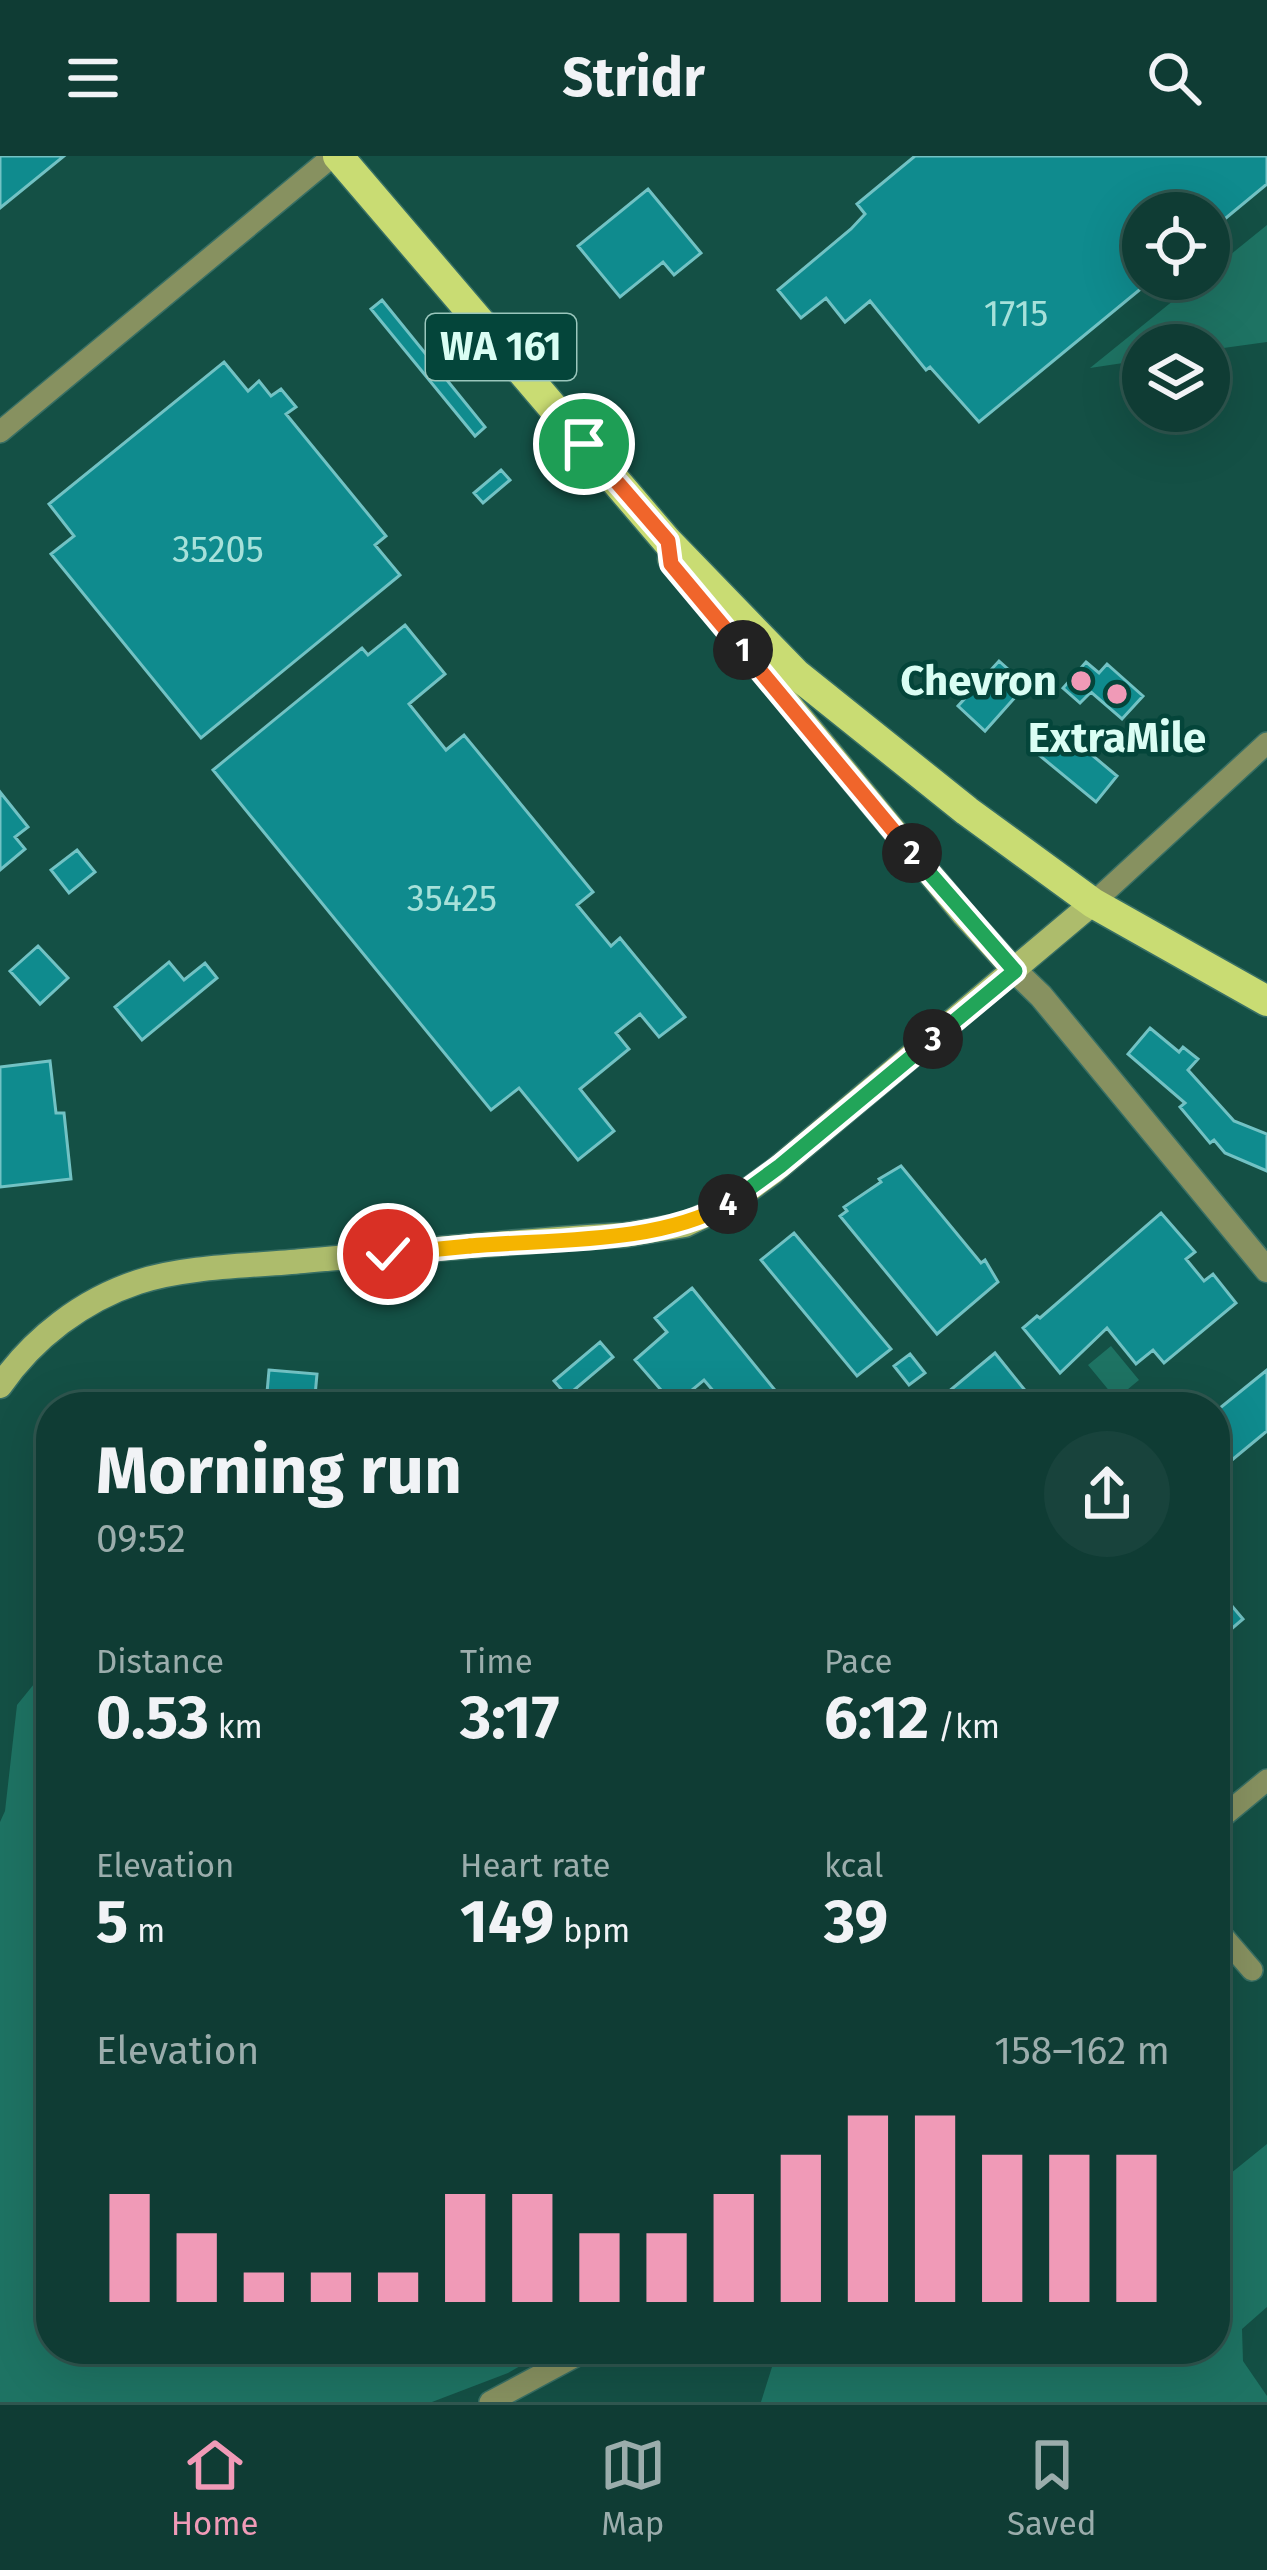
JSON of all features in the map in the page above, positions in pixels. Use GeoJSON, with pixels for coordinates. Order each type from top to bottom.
{"type":"FeatureCollection","features":[{"type":"Feature","properties":{"kind":"main road","name":"WA 161"},"geometry":{"type":"LineString","coordinates":[[336,156],[668,541],[828,701],[1093,903],[1267,1001]]}},
{"type":"Feature","properties":{"kind":"main road"},"geometry":{"type":"LineString","coordinates":[[668,541],[671,564],[1015,971]]}},
{"type":"Feature","properties":{"kind":"main road"},"geometry":{"type":"LineString","coordinates":[[0,1386],[39,1340],[64,1321],[142,1281],[250,1266],[626,1235],[686,1225],[708,1216],[772,1172],[1093,903]]}},
{"type":"Feature","properties":{"kind":"street"},"geometry":{"type":"LineString","coordinates":[[0,432],[336,156]]}},
{"type":"Feature","properties":{"kind":"street"},"geometry":{"type":"LineString","coordinates":[[1093,903],[1267,743]]}},
{"type":"Feature","properties":{"kind":"street"},"geometry":{"type":"LineString","coordinates":[[1015,971],[1041,996],[1267,1270]]}},
{"type":"Feature","properties":{"kind":"street"},"geometry":{"type":"LineString","coordinates":[[1230,1811],[1267,1780]]}},
{"type":"Feature","properties":{"kind":"street"},"geometry":{"type":"LineString","coordinates":[[1230,1944],[1252,1970]]}},
{"type":"Feature","properties":{"kind":"street"},"geometry":{"type":"LineString","coordinates":[[490,2402],[561,2364]]}},
{"type":"Feature","properties":{"kind":"green space"},"geometry":{"type":"Polygon","coordinates":[[[1267,225],[1267,342],[1230,347],[1230,324],[1144,324],[1174,300],[1230,300],[1230,255],[1267,225]]]}},
{"type":"Feature","properties":{"kind":"green space"},"geometry":{"type":"Polygon","coordinates":[[[1122,342],[1122,363],[1090,368],[1122,342]]]}},
{"type":"Feature","properties":{"kind":"green space"},"geometry":{"type":"Polygon","coordinates":[[[1111,1346],[1139,1380],[1124,1392],[1110,1392],[1088,1365],[1111,1346]]]}},
{"type":"Feature","properties":{"kind":"green space"},"geometry":{"type":"Polygon","coordinates":[[[36,1682],[36,2364],[524,2364],[432,2402],[0,2402],[0,1822],[17,1705],[36,1682]]]}},
{"type":"Feature","properties":{"kind":"green space"},"geometry":{"type":"Polygon","coordinates":[[[1267,2144],[1267,2307],[1242,2329],[1243,2361],[1267,2402],[761,2402],[771,2364],[1230,2364],[1230,2174],[1267,2144]]]}},
{"type":"Feature","properties":{"kind":"building"},"geometry":{"type":"Polygon","coordinates":[[[0,156],[64,156],[0,208],[0,156]]]}},
{"type":"Feature","properties":{"kind":"building"},"geometry":{"type":"Polygon","coordinates":[[[915,156],[1267,156],[1267,184],[1230,215],[1230,192],[1122,192],[1122,300],[1127,300],[979,422],[930,367],[926,370],[870,301],[845,322],[826,298],[801,318],[778,290],[865,214],[857,204],[915,156]]]}},
{"type":"Feature","properties":{"kind":"building"},"geometry":{"type":"Polygon","coordinates":[[[648,189],[701,253],[674,275],[663,262],[620,297],[578,246],[648,189]]]}},
{"type":"Feature","properties":{"kind":"building"},"geometry":{"type":"Polygon","coordinates":[[[382,300],[485,427],[475,436],[371,309],[382,300]]]}},
{"type":"Feature","properties":{"kind":"building"},"geometry":{"type":"Polygon","coordinates":[[[224,362],[248,391],[259,381],[271,396],[281,389],[296,407],[286,414],[386,536],[375,545],[400,575],[201,738],[51,554],[74,536],[49,504],[224,362]]]}},
{"type":"Feature","properties":{"kind":"building"},"geometry":{"type":"Polygon","coordinates":[[[501,470],[510,480],[483,503],[474,493],[501,470]]]}},
{"type":"Feature","properties":{"kind":"building"},"geometry":{"type":"Polygon","coordinates":[[[405,625],[445,674],[409,704],[446,750],[464,735],[593,892],[577,905],[611,946],[620,938],[685,1017],[659,1037],[640,1014],[616,1033],[629,1049],[580,1089],[614,1131],[578,1160],[519,1088],[491,1110],[213,770],[362,648],[368,655],[405,625]]]}},
{"type":"Feature","properties":{"kind":"building"},"geometry":{"type":"Polygon","coordinates":[[[999,661],[1026,685],[985,731],[958,706],[999,661]]]}},
{"type":"Feature","properties":{"kind":"building","name":"ExtraMile"},"geometry":{"type":"Polygon","coordinates":[[[1086,662],[1099,673],[1107,664],[1143,696],[1122,719],[1091,692],[1080,703],[1063,688],[1086,662]]]}},
{"type":"Feature","properties":{"kind":"building","name":"Chevron"},"geometry":{"type":"Polygon","coordinates":[[[1061,729],[1117,776],[1096,802],[1039,755],[1061,729]]]}},
{"type":"Feature","properties":{"kind":"building"},"geometry":{"type":"Polygon","coordinates":[[[0,792],[28,827],[15,837],[25,849],[0,870],[0,792]]]}},
{"type":"Feature","properties":{"kind":"building"},"geometry":{"type":"Polygon","coordinates":[[[77,850],[95,872],[69,893],[51,870],[77,850]]]}},
{"type":"Feature","properties":{"kind":"building"},"geometry":{"type":"Polygon","coordinates":[[[38,946],[68,978],[40,1004],[10,971],[38,946]]]}},
{"type":"Feature","properties":{"kind":"building"},"geometry":{"type":"Polygon","coordinates":[[[169,962],[184,980],[205,963],[217,978],[142,1040],[115,1007],[169,962]]]}},
{"type":"Feature","properties":{"kind":"building"},"geometry":{"type":"Polygon","coordinates":[[[1150,1028],[1179,1052],[1183,1047],[1198,1059],[1188,1070],[1234,1121],[1267,1134],[1267,1171],[1225,1153],[1214,1140],[1210,1143],[1180,1107],[1185,1103],[1128,1054],[1150,1028]]]}},
{"type":"Feature","properties":{"kind":"building"},"geometry":{"type":"Polygon","coordinates":[[[50,1061],[56,1113],[64,1113],[71,1179],[0,1187],[0,1067],[50,1061]]]}},
{"type":"Feature","properties":{"kind":"building"},"geometry":{"type":"Polygon","coordinates":[[[901,1166],[981,1263],[985,1260],[998,1282],[937,1334],[840,1216],[847,1211],[844,1207],[901,1166]]]}},
{"type":"Feature","properties":{"kind":"building"},"geometry":{"type":"Polygon","coordinates":[[[1161,1213],[1195,1252],[1186,1259],[1204,1281],[1213,1274],[1236,1303],[1164,1363],[1153,1350],[1136,1364],[1107,1328],[1060,1373],[1023,1328],[1161,1213]]]}},
{"type":"Feature","properties":{"kind":"building"},"geometry":{"type":"Polygon","coordinates":[[[794,1233],[891,1349],[857,1376],[761,1260],[794,1233]]]}},
{"type":"Feature","properties":{"kind":"building"},"geometry":{"type":"Polygon","coordinates":[[[692,1288],[776,1392],[714,1392],[704,1380],[690,1392],[663,1392],[635,1360],[667,1332],[655,1318],[692,1288]]]}},
{"type":"Feature","properties":{"kind":"building"},"geometry":{"type":"Polygon","coordinates":[[[600,1342],[613,1357],[572,1392],[564,1392],[554,1381],[600,1342]]]}},
{"type":"Feature","properties":{"kind":"building"},"geometry":{"type":"Polygon","coordinates":[[[995,1353],[1024,1389],[1020,1392],[948,1392],[995,1353]]]}},
{"type":"Feature","properties":{"kind":"building"},"geometry":{"type":"Polygon","coordinates":[[[910,1354],[925,1373],[909,1385],[894,1366],[910,1354]]]}},
{"type":"Feature","properties":{"kind":"building"},"geometry":{"type":"Polygon","coordinates":[[[269,1370],[317,1374],[315,1392],[267,1392],[269,1370]]]}},
{"type":"Feature","properties":{"kind":"building"},"geometry":{"type":"Polygon","coordinates":[[[1267,1370],[1267,1431],[1230,1462],[1230,1400],[1267,1370]]]}},
{"type":"Feature","properties":{"kind":"building"},"geometry":{"type":"Polygon","coordinates":[[[1230,1604],[1243,1619],[1230,1630],[1230,1604]]]}},
{"type":"Feature","properties":{"kind":"place","name":"Chevron"},"geometry":{"type":"Point","coordinates":[1081,681]}},
{"type":"Feature","properties":{"kind":"place","name":"ExtraMile"},"geometry":{"type":"Point","coordinates":[1117,694]}},
{"type":"Feature","properties":{"kind":"route"},"geometry":{"type":"LineString","coordinates":[[388,1254],[626,1235],[686,1225],[708,1216],[772,1172],[1015,971],[671,564],[668,541],[584,444]]}}]}
